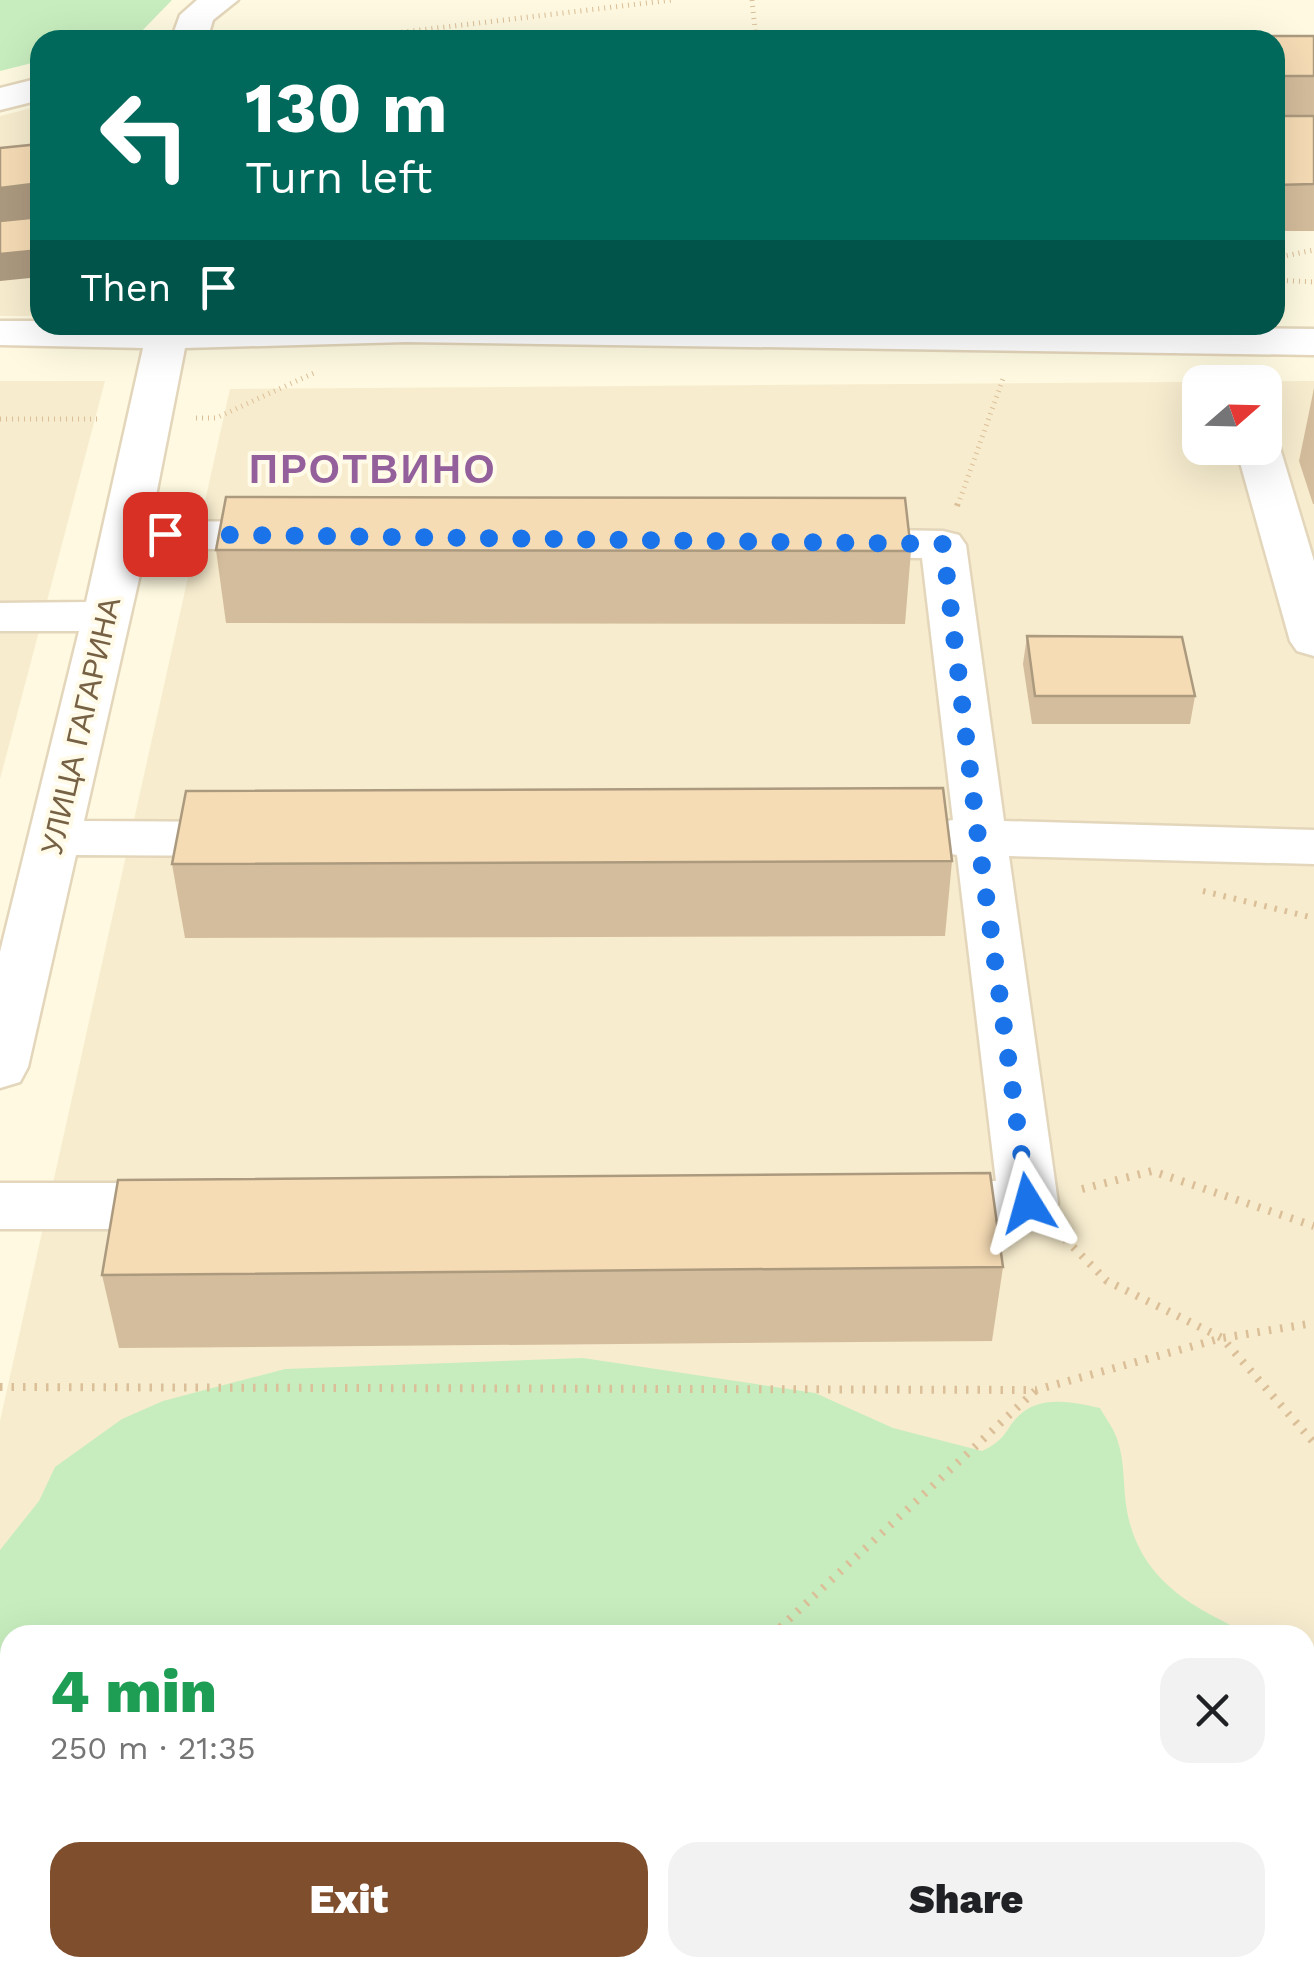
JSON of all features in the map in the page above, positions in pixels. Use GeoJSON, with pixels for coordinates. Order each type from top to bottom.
{"type":"FeatureCollection","features":[{"type":"Feature","properties":{"kind":"street"},"geometry":{"type":"LineString","coordinates":[[192,30],[197,15],[221,0]]}},
{"type":"Feature","properties":{"kind":"street"},"geometry":{"type":"LineString","coordinates":[[0,99],[30,92]]}},
{"type":"Feature","properties":{"kind":"street"},"geometry":{"type":"LineString","coordinates":[[0,333],[30,332]]}},
{"type":"Feature","properties":{"kind":"street","name":"УЛИЦА ГАГАРИНА"},"geometry":{"type":"LineString","coordinates":[[0,1067],[126,534],[167,335]]}},
{"type":"Feature","properties":{"kind":"street"},"geometry":{"type":"LineString","coordinates":[[745,335],[1314,342]]}},
{"type":"Feature","properties":{"kind":"street"},"geometry":{"type":"LineString","coordinates":[[1263,465],[1314,641]]}},
{"type":"Feature","properties":{"kind":"street"},"geometry":{"type":"LineString","coordinates":[[126,534],[345,537]]}},
{"type":"Feature","properties":{"kind":"street"},"geometry":{"type":"LineString","coordinates":[[784,542],[943,544],[1028,1203],[871,1204]]}},
{"type":"Feature","properties":{"kind":"street"},"geometry":{"type":"LineString","coordinates":[[0,617],[106,616]]}},
{"type":"Feature","properties":{"kind":"street"},"geometry":{"type":"LineString","coordinates":[[54,838],[294,839]]}},
{"type":"Feature","properties":{"kind":"street"},"geometry":{"type":"LineString","coordinates":[[900,838],[1314,847]]}},
{"type":"Feature","properties":{"kind":"street"},"geometry":{"type":"LineString","coordinates":[[0,1206],[244,1206]]}},
{"type":"Feature","properties":{"kind":"path"},"geometry":{"type":"LineString","coordinates":[[420,30],[672,0]]}},
{"type":"Feature","properties":{"kind":"path"},"geometry":{"type":"LineString","coordinates":[[752,0],[755,30]]}},
{"type":"Feature","properties":{"kind":"path"},"geometry":{"type":"LineString","coordinates":[[1285,256],[1314,250]]}},
{"type":"Feature","properties":{"kind":"path"},"geometry":{"type":"LineString","coordinates":[[1285,281],[1314,282]]}},
{"type":"Feature","properties":{"kind":"path"},"geometry":{"type":"LineString","coordinates":[[943,544],[1017,339]]}},
{"type":"Feature","properties":{"kind":"path"},"geometry":{"type":"LineString","coordinates":[[1028,1203],[1152,1171],[1314,1226]]}},
{"type":"Feature","properties":{"kind":"path"},"geometry":{"type":"LineString","coordinates":[[1028,1203],[1107,1280],[1222,1338],[1314,1442]]}},
{"type":"Feature","properties":{"kind":"path"},"geometry":{"type":"LineString","coordinates":[[0,1387],[1036,1390],[1222,1338],[1314,1323]]}},
{"type":"Feature","properties":{"kind":"path"},"geometry":{"type":"LineString","coordinates":[[783,1625],[1036,1390]]}},
{"type":"Feature","properties":{"kind":"shaded area"},"geometry":{"type":"Polygon","coordinates":[[[30,108],[30,316],[0,316],[0,116],[30,108]]]}},
{"type":"Feature","properties":{"kind":"shaded area"},"geometry":{"type":"Polygon","coordinates":[[[0,381],[105,381],[0,779],[0,381]]]}},
{"type":"Feature","properties":{"kind":"shaded area"},"geometry":{"type":"Polygon","coordinates":[[[1282,381],[1314,381],[1314,1625],[0,1625],[0,1421],[230,389],[1182,382],[1182,465],[1282,465],[1282,381]]]}},
{"type":"Feature","properties":{"kind":"green space"},"geometry":{"type":"Polygon","coordinates":[[[0,0],[172,0],[143,30],[30,30],[30,64],[0,71],[0,0]]]}},
{"type":"Feature","properties":{"kind":"green space"},"geometry":{"type":"Polygon","coordinates":[[[583,1358],[815,1393],[893,1428],[982,1451],[1003,1437],[1016,1418],[1031,1407],[1060,1402],[1100,1408],[1118,1442],[1127,1511],[1144,1556],[1172,1589],[1232,1625],[0,1625],[0,1550],[39,1501],[55,1467],[122,1419],[163,1401],[285,1369],[583,1358]]]}},
{"type":"Feature","properties":{"kind":"building"},"geometry":{"type":"Polygon","coordinates":[[[1285,36],[1314,36],[1314,76],[1285,76],[1285,36]]]}},
{"type":"Feature","properties":{"kind":"building"},"geometry":{"type":"Polygon","coordinates":[[[1285,116],[1314,116],[1314,184],[1285,185],[1285,116]]]}},
{"type":"Feature","properties":{"kind":"building"},"geometry":{"type":"Polygon","coordinates":[[[30,145],[30,184],[0,188],[0,148],[30,145]]]}},
{"type":"Feature","properties":{"kind":"building"},"geometry":{"type":"Polygon","coordinates":[[[30,218],[30,251],[0,254],[0,221],[30,218]]]}},
{"type":"Feature","properties":{"kind":"building"},"geometry":{"type":"Polygon","coordinates":[[[226,497],[905,498],[911,551],[216,550],[226,497]]]}},
{"type":"Feature","properties":{"kind":"building"},"geometry":{"type":"Polygon","coordinates":[[[1027,636],[1182,637],[1195,696],[1035,696],[1027,636]]]}},
{"type":"Feature","properties":{"kind":"building"},"geometry":{"type":"Polygon","coordinates":[[[943,788],[952,861],[172,864],[186,791],[943,788]]]}},
{"type":"Feature","properties":{"kind":"building"},"geometry":{"type":"Polygon","coordinates":[[[990,1173],[1003,1267],[102,1275],[118,1180],[990,1173]]]}},
{"type":"Feature","properties":{"kind":"district","name":"ПРОТВИНО"},"geometry":{"type":"Point","coordinates":[373,469]}},
{"type":"Feature","properties":{"kind":"route"},"geometry":{"type":"LineString","coordinates":[[165,534],[943,544],[1028,1203]]}}]}
